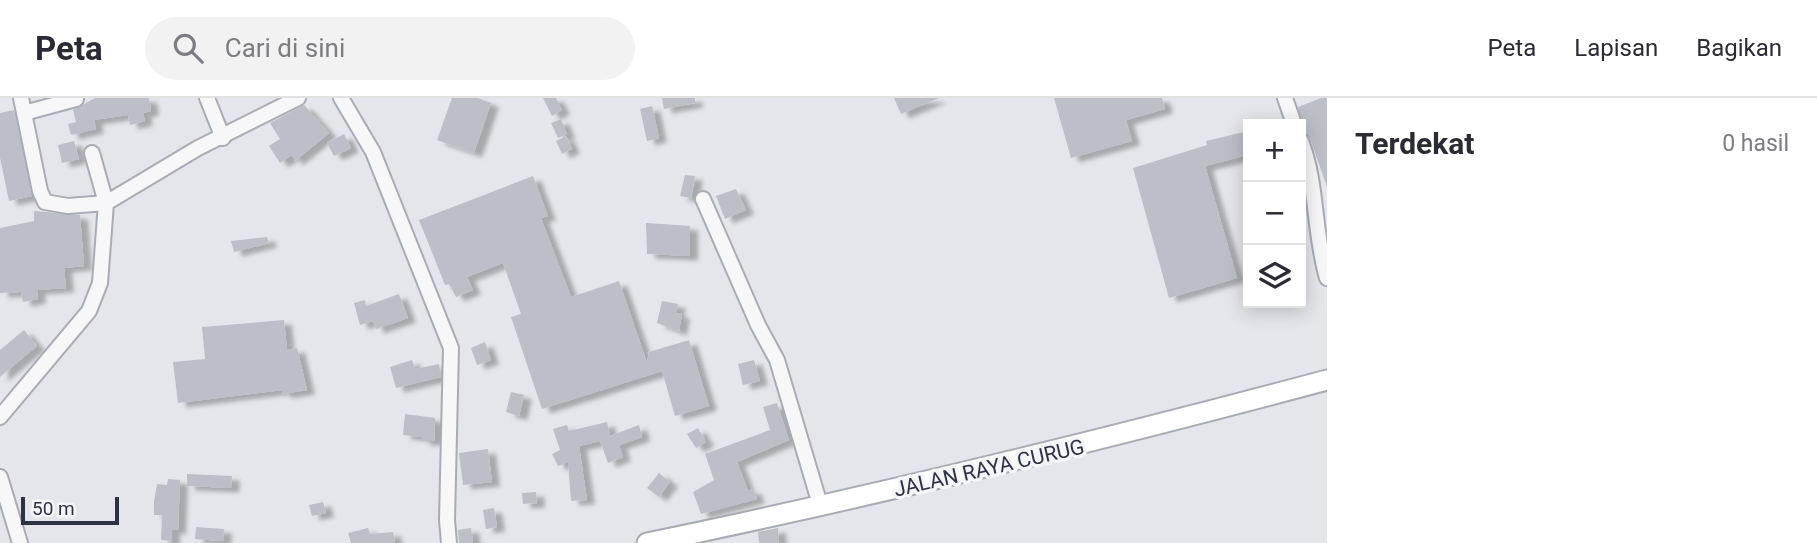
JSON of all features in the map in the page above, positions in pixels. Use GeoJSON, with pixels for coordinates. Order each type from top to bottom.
{"type":"FeatureCollection","features":[{"type":"Feature","properties":{"kind":"street"},"geometry":{"type":"LineString","coordinates":[[21,98],[40,191],[46,202],[68,206],[106,203],[198,148],[223,138],[298,98]]}},
{"type":"Feature","properties":{"kind":"street"},"geometry":{"type":"LineString","coordinates":[[207,98],[223,138]]}},
{"type":"Feature","properties":{"kind":"street"},"geometry":{"type":"LineString","coordinates":[[341,98],[373,152],[452,348],[447,520],[449,543]]}},
{"type":"Feature","properties":{"kind":"street"},"geometry":{"type":"LineString","coordinates":[[1285,98],[1292,119]]}},
{"type":"Feature","properties":{"kind":"street"},"geometry":{"type":"LineString","coordinates":[[24,113],[76,99]]}},
{"type":"Feature","properties":{"kind":"street"},"geometry":{"type":"LineString","coordinates":[[0,417],[89,311],[100,283],[106,203],[92,153]]}},
{"type":"Feature","properties":{"kind":"street"},"geometry":{"type":"LineString","coordinates":[[1306,158],[1312,178],[1313,213],[1327,278]]}},
{"type":"Feature","properties":{"kind":"street"},"geometry":{"type":"LineString","coordinates":[[703,199],[758,326],[777,360],[821,508]]}},
{"type":"Feature","properties":{"kind":"street","name":"JALAN RAYA CURUG"},"geometry":{"type":"LineString","coordinates":[[647,543],[821,508],[1085,445],[1327,380]]}},
{"type":"Feature","properties":{"kind":"street"},"geometry":{"type":"LineString","coordinates":[[0,477],[20,543]]}},
{"type":"Feature","properties":{"kind":"building"},"geometry":{"type":"Polygon","coordinates":[[[95,98],[149,98],[151,111],[143,113],[145,121],[130,125],[128,115],[94,120],[96,129],[71,135],[68,124],[76,122],[73,110],[95,98]]]}},
{"type":"Feature","properties":{"kind":"building"},"geometry":{"type":"Polygon","coordinates":[[[452,98],[478,98],[491,103],[474,153],[437,140],[452,98]]]}},
{"type":"Feature","properties":{"kind":"building"},"geometry":{"type":"Polygon","coordinates":[[[543,98],[556,98],[562,110],[552,116],[543,98]]]}},
{"type":"Feature","properties":{"kind":"building"},"geometry":{"type":"Polygon","coordinates":[[[662,98],[695,98],[695,103],[664,109],[662,98]]]}},
{"type":"Feature","properties":{"kind":"building"},"geometry":{"type":"Polygon","coordinates":[[[894,98],[939,98],[901,114],[894,98]]]}},
{"type":"Feature","properties":{"kind":"building"},"geometry":{"type":"Polygon","coordinates":[[[1054,98],[1162,98],[1165,109],[1126,120],[1132,141],[1071,158],[1054,98]]]}},
{"type":"Feature","properties":{"kind":"building"},"geometry":{"type":"Polygon","coordinates":[[[1327,98],[1327,187],[1306,134],[1306,119],[1300,119],[1298,107],[1327,98]]]}},
{"type":"Feature","properties":{"kind":"building"},"geometry":{"type":"Polygon","coordinates":[[[304,105],[329,133],[295,161],[292,155],[280,163],[269,146],[280,139],[270,123],[304,105]]]}},
{"type":"Feature","properties":{"kind":"building"},"geometry":{"type":"Polygon","coordinates":[[[652,106],[659,138],[647,141],[640,109],[652,106]]]}},
{"type":"Feature","properties":{"kind":"building"},"geometry":{"type":"Polygon","coordinates":[[[14,110],[32,196],[9,201],[0,158],[0,113],[14,110]]]}},
{"type":"Feature","properties":{"kind":"building"},"geometry":{"type":"Polygon","coordinates":[[[561,119],[567,134],[558,138],[551,123],[561,119]]]}},
{"type":"Feature","properties":{"kind":"building"},"geometry":{"type":"Polygon","coordinates":[[[1243,132],[1243,156],[1205,166],[1237,278],[1169,298],[1133,168],[1207,145],[1206,141],[1243,132]]]}},
{"type":"Feature","properties":{"kind":"building"},"geometry":{"type":"Polygon","coordinates":[[[344,134],[351,148],[334,156],[327,143],[344,134]]]}},
{"type":"Feature","properties":{"kind":"building"},"geometry":{"type":"Polygon","coordinates":[[[566,136],[572,149],[562,154],[556,141],[566,136]]]}},
{"type":"Feature","properties":{"kind":"building"},"geometry":{"type":"Polygon","coordinates":[[[74,141],[79,159],[62,163],[58,145],[74,141]]]}},
{"type":"Feature","properties":{"kind":"building"},"geometry":{"type":"Polygon","coordinates":[[[685,175],[695,176],[691,198],[680,196],[685,175]]]}},
{"type":"Feature","properties":{"kind":"building"},"geometry":{"type":"Polygon","coordinates":[[[533,176],[548,216],[541,218],[571,297],[619,281],[647,363],[649,352],[689,340],[709,406],[675,416],[662,371],[542,409],[511,317],[521,314],[503,263],[467,277],[473,290],[456,297],[449,284],[445,285],[419,220],[533,176]]]}},
{"type":"Feature","properties":{"kind":"building"},"geometry":{"type":"Polygon","coordinates":[[[736,189],[746,210],[725,219],[716,196],[736,189]]]}},
{"type":"Feature","properties":{"kind":"building"},"geometry":{"type":"Polygon","coordinates":[[[34,211],[80,215],[84,266],[64,268],[66,288],[37,290],[38,299],[23,302],[21,292],[0,293],[0,228],[34,221],[34,211]]]}},
{"type":"Feature","properties":{"kind":"building"},"geometry":{"type":"Polygon","coordinates":[[[646,223],[690,226],[690,256],[647,254],[646,223]]]}},
{"type":"Feature","properties":{"kind":"building"},"geometry":{"type":"Polygon","coordinates":[[[267,237],[269,243],[234,252],[231,241],[267,237]]]}},
{"type":"Feature","properties":{"kind":"building"},"geometry":{"type":"Polygon","coordinates":[[[399,294],[408,318],[376,329],[373,321],[360,325],[354,303],[365,300],[366,306],[399,294]]]}},
{"type":"Feature","properties":{"kind":"building"},"geometry":{"type":"Polygon","coordinates":[[[662,301],[678,304],[676,313],[682,314],[679,331],[657,323],[662,301]]]}},
{"type":"Feature","properties":{"kind":"building"},"geometry":{"type":"Polygon","coordinates":[[[284,320],[287,350],[297,348],[307,390],[283,394],[282,390],[178,403],[173,362],[205,359],[202,327],[284,320]]]}},
{"type":"Feature","properties":{"kind":"building"},"geometry":{"type":"Polygon","coordinates":[[[24,330],[37,346],[0,377],[0,350],[24,330]]]}},
{"type":"Feature","properties":{"kind":"building"},"geometry":{"type":"Polygon","coordinates":[[[485,342],[491,360],[477,365],[471,348],[485,342]]]}},
{"type":"Feature","properties":{"kind":"building"},"geometry":{"type":"Polygon","coordinates":[[[412,360],[415,369],[439,364],[441,377],[396,388],[390,367],[412,360]]]}},
{"type":"Feature","properties":{"kind":"building"},"geometry":{"type":"Polygon","coordinates":[[[754,360],[760,381],[743,385],[738,364],[754,360]]]}},
{"type":"Feature","properties":{"kind":"building"},"geometry":{"type":"Polygon","coordinates":[[[511,392],[524,395],[519,416],[506,412],[511,392]]]}},
{"type":"Feature","properties":{"kind":"building"},"geometry":{"type":"Polygon","coordinates":[[[777,403],[789,440],[737,462],[748,491],[753,489],[757,499],[701,514],[693,492],[714,480],[705,454],[770,430],[763,407],[777,403]]]}},
{"type":"Feature","properties":{"kind":"building"},"geometry":{"type":"Polygon","coordinates":[[[405,414],[435,418],[435,441],[422,441],[422,437],[403,435],[405,414]]]}},
{"type":"Feature","properties":{"kind":"building"},"geometry":{"type":"Polygon","coordinates":[[[607,422],[610,436],[639,425],[642,437],[619,445],[623,457],[608,463],[600,441],[579,446],[587,500],[571,501],[568,462],[558,466],[552,454],[560,450],[553,429],[567,425],[569,431],[607,422]]]}},
{"type":"Feature","properties":{"kind":"building"},"geometry":{"type":"Polygon","coordinates":[[[698,428],[706,442],[696,448],[687,434],[698,428]]]}},
{"type":"Feature","properties":{"kind":"building"},"geometry":{"type":"Polygon","coordinates":[[[488,449],[492,482],[463,485],[459,453],[488,449]]]}},
{"type":"Feature","properties":{"kind":"building"},"geometry":{"type":"Polygon","coordinates":[[[659,473],[670,482],[659,497],[647,488],[659,473]]]}},
{"type":"Feature","properties":{"kind":"building"},"geometry":{"type":"Polygon","coordinates":[[[187,474],[232,476],[231,488],[187,486],[187,474]]]}},
{"type":"Feature","properties":{"kind":"building"},"geometry":{"type":"Polygon","coordinates":[[[168,479],[180,480],[178,530],[172,529],[172,541],[161,540],[162,515],[154,515],[157,484],[167,485],[168,479]]]}},
{"type":"Feature","properties":{"kind":"building"},"geometry":{"type":"Polygon","coordinates":[[[536,492],[537,503],[523,504],[522,493],[536,492]]]}},
{"type":"Feature","properties":{"kind":"building"},"geometry":{"type":"Polygon","coordinates":[[[323,502],[326,513],[312,516],[309,505],[323,502]]]}},
{"type":"Feature","properties":{"kind":"building"},"geometry":{"type":"Polygon","coordinates":[[[494,508],[497,527],[486,529],[483,510],[494,508]]]}},
{"type":"Feature","properties":{"kind":"building"},"geometry":{"type":"Polygon","coordinates":[[[196,527],[224,529],[223,541],[195,539],[196,527]]]}},
{"type":"Feature","properties":{"kind":"building"},"geometry":{"type":"Polygon","coordinates":[[[368,528],[370,534],[393,532],[395,543],[351,543],[348,533],[368,528]]]}},
{"type":"Feature","properties":{"kind":"building"},"geometry":{"type":"Polygon","coordinates":[[[471,528],[473,543],[459,543],[458,530],[471,528]]]}},
{"type":"Feature","properties":{"kind":"building"},"geometry":{"type":"Polygon","coordinates":[[[778,528],[779,543],[759,543],[758,532],[778,528]]]}}]}
